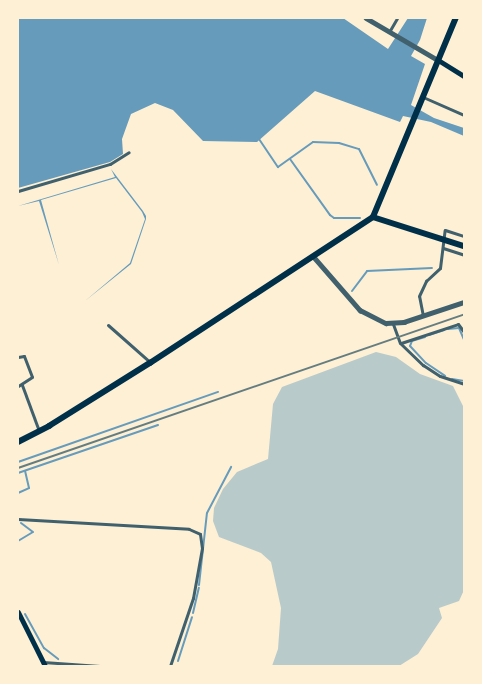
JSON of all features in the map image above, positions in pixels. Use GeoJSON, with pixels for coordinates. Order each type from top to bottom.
{"type":"FeatureCollection","features":[{"type":"Feature","properties":{"kind":"highway"},"geometry":{"type":"LineString","coordinates":[[18,442],[39,432],[150,362],[372,217],[456,18]]}},
{"type":"Feature","properties":{"kind":"highway"},"geometry":{"type":"LineString","coordinates":[[372,217],[464,246]]}},
{"type":"Feature","properties":{"kind":"main road"},"geometry":{"type":"LineString","coordinates":[[438,60],[464,76]]}},
{"type":"Feature","properties":{"kind":"main road"},"geometry":{"type":"LineString","coordinates":[[18,612],[20,622],[44,664]]}},
{"type":"Feature","properties":{"kind":"street"},"geometry":{"type":"LineString","coordinates":[[366,18],[438,60]]}},
{"type":"Feature","properties":{"kind":"street"},"geometry":{"type":"LineString","coordinates":[[389,32],[397,18]]}},
{"type":"Feature","properties":{"kind":"street"},"geometry":{"type":"LineString","coordinates":[[423,96],[464,114]]}},
{"type":"Feature","properties":{"kind":"street"},"geometry":{"type":"LineString","coordinates":[[18,191],[110,164],[129,152]]}},
{"type":"Feature","properties":{"kind":"street"},"geometry":{"type":"LineString","coordinates":[[423,316],[419,296],[426,281],[440,268],[443,248],[442,239],[445,230],[464,236]]}},
{"type":"Feature","properties":{"kind":"street"},"geometry":{"type":"LineString","coordinates":[[443,248],[464,255]]}},
{"type":"Feature","properties":{"kind":"street"},"geometry":{"type":"LineString","coordinates":[[313,256],[360,310],[372,318],[393,324],[464,302]]}},
{"type":"Feature","properties":{"kind":"street"},"geometry":{"type":"LineString","coordinates":[[393,324],[400,343],[440,376],[464,384]]}},
{"type":"Feature","properties":{"kind":"street"},"geometry":{"type":"LineString","coordinates":[[400,343],[458,324],[464,332]]}},
{"type":"Feature","properties":{"kind":"street"},"geometry":{"type":"LineString","coordinates":[[108,325],[150,362]]}},
{"type":"Feature","properties":{"kind":"street"},"geometry":{"type":"LineString","coordinates":[[18,357],[24,356],[32,377],[20,385],[39,432]]}},
{"type":"Feature","properties":{"kind":"street"},"geometry":{"type":"LineString","coordinates":[[18,520],[189,529],[200,534],[202,548],[193,598],[170,666]]}},
{"type":"Feature","properties":{"kind":"street"},"geometry":{"type":"LineString","coordinates":[[44,664],[100,666]]}},
{"type":"Feature","properties":{"kind":"shaded area"},"geometry":{"type":"Polygon","coordinates":[[[376,352],[396,357],[420,374],[453,386],[464,408],[464,590],[459,601],[439,608],[442,618],[418,654],[399,666],[272,666],[278,649],[281,608],[271,562],[261,553],[219,537],[213,521],[214,508],[223,489],[237,472],[268,459],[273,404],[282,387],[376,352]]]}},
{"type":"Feature","properties":{"kind":"water"},"geometry":{"type":"Polygon","coordinates":[[[18,18],[343,18],[388,49],[408,18],[427,18],[420,40],[411,56],[425,64],[411,105],[434,118],[464,128],[464,136],[431,122],[403,116],[400,122],[315,91],[257,142],[203,141],[173,110],[155,103],[131,114],[122,139],[123,154],[110,162],[18,188],[18,18]]]}},
{"type":"Feature","properties":{"kind":"water"},"geometry":{"type":"Polygon","coordinates":[[[111,169],[143,211],[146,219],[131,264],[85,301],[130,263],[145,219],[142,212],[116,178],[41,200],[59,265],[39,201],[18,206],[115,177],[111,169]]]}},
{"type":"Feature","properties":{"kind":"waterway"},"geometry":{"type":"LineString","coordinates":[[259,139],[278,167],[313,142],[339,143],[359,149],[377,185]]}},
{"type":"Feature","properties":{"kind":"waterway"},"geometry":{"type":"LineString","coordinates":[[290,159],[330,215],[334,218],[360,218]]}},
{"type":"Feature","properties":{"kind":"waterway"},"geometry":{"type":"LineString","coordinates":[[352,291],[367,271],[432,268]]}},
{"type":"Feature","properties":{"kind":"waterway"},"geometry":{"type":"LineString","coordinates":[[448,329],[459,328],[464,340]]}},
{"type":"Feature","properties":{"kind":"waterway"},"geometry":{"type":"LineString","coordinates":[[429,335],[444,330]]}},
{"type":"Feature","properties":{"kind":"waterway"},"geometry":{"type":"LineString","coordinates":[[425,337],[412,341],[410,346],[426,363],[445,376]]}},
{"type":"Feature","properties":{"kind":"waterway"},"geometry":{"type":"LineString","coordinates":[[452,379],[464,381]]}},
{"type":"Feature","properties":{"kind":"waterway"},"geometry":{"type":"LineString","coordinates":[[18,462],[218,392]]}},
{"type":"Feature","properties":{"kind":"waterway"},"geometry":{"type":"LineString","coordinates":[[18,473],[158,425]]}},
{"type":"Feature","properties":{"kind":"waterway"},"geometry":{"type":"LineString","coordinates":[[199,585],[207,513],[231,467]]}},
{"type":"Feature","properties":{"kind":"waterway"},"geometry":{"type":"LineString","coordinates":[[18,493],[29,488],[25,471]]}},
{"type":"Feature","properties":{"kind":"waterway"},"geometry":{"type":"LineString","coordinates":[[18,541],[33,532],[21,523]]}},
{"type":"Feature","properties":{"kind":"waterway"},"geometry":{"type":"LineString","coordinates":[[193,613],[199,588]]}},
{"type":"Feature","properties":{"kind":"waterway"},"geometry":{"type":"LineString","coordinates":[[25,614],[44,648],[58,659]]}},
{"type":"Feature","properties":{"kind":"waterway"},"geometry":{"type":"LineString","coordinates":[[178,661],[192,617]]}},
{"type":"Feature","properties":{"kind":"railway"},"geometry":{"type":"LineString","coordinates":[[18,468],[464,314]]}}]}
